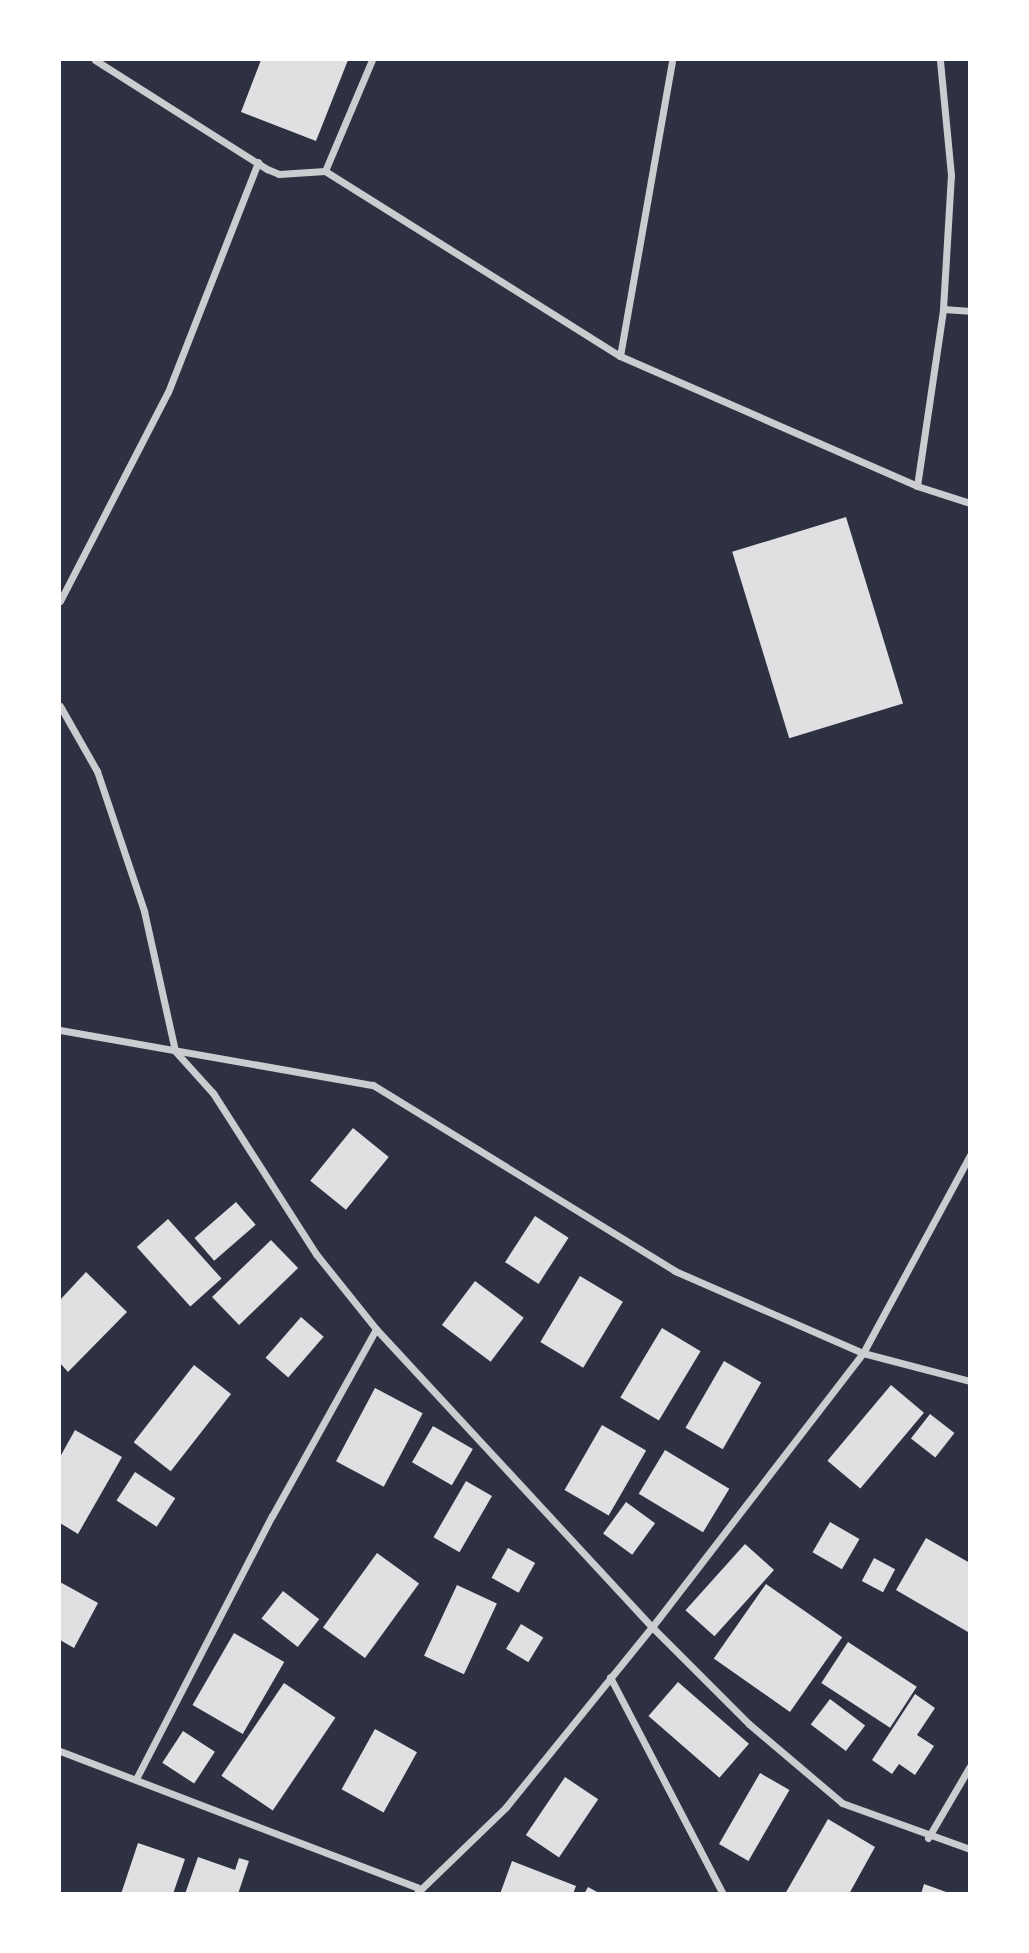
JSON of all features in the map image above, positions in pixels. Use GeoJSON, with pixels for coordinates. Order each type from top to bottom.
{"type":"FeatureCollection","features":[{"type":"Feature","properties":{"kind":"street"},"geometry":{"type":"LineString","coordinates":[[95,60],[279,174],[325,171],[620,356],[917,486],[970,503]]}},
{"type":"Feature","properties":{"kind":"street"},"geometry":{"type":"LineString","coordinates":[[325,171],[372,60]]}},
{"type":"Feature","properties":{"kind":"street"},"geometry":{"type":"LineString","coordinates":[[620,356],[672,60]]}},
{"type":"Feature","properties":{"kind":"street"},"geometry":{"type":"LineString","coordinates":[[917,486],[943,309],[951,175],[940,60]]}},
{"type":"Feature","properties":{"kind":"street"},"geometry":{"type":"LineString","coordinates":[[60,601],[168,392],[258,162]]}},
{"type":"Feature","properties":{"kind":"street"},"geometry":{"type":"LineString","coordinates":[[943,309],[970,310]]}},
{"type":"Feature","properties":{"kind":"street"},"geometry":{"type":"LineString","coordinates":[[60,706],[97,771],[144,911],[175,1051],[212,1093],[316,1254],[376,1329],[652,1627],[748,1724],[842,1803],[928,1838],[970,1849]]}},
{"type":"Feature","properties":{"kind":"street"},"geometry":{"type":"LineString","coordinates":[[60,1030],[373,1085],[675,1271],[863,1353],[970,1381]]}},
{"type":"Feature","properties":{"kind":"street"},"geometry":{"type":"LineString","coordinates":[[60,1751],[137,1777],[417,1891],[506,1807],[652,1627],[863,1353],[970,1155]]}},
{"type":"Feature","properties":{"kind":"street"},"geometry":{"type":"LineString","coordinates":[[137,1777],[271,1516],[376,1329]]}},
{"type":"Feature","properties":{"kind":"street"},"geometry":{"type":"LineString","coordinates":[[610,1677],[723,1894]]}},
{"type":"Feature","properties":{"kind":"street"},"geometry":{"type":"LineString","coordinates":[[928,1838],[970,1766]]}},
{"type":"Feature","properties":{"kind":"building"},"geometry":{"type":"Polygon","coordinates":[[[261,60],[348,60],[316,141],[241,112],[261,60]]]}},
{"type":"Feature","properties":{"kind":"building"},"geometry":{"type":"Polygon","coordinates":[[[846,517],[903,703],[789,738],[732,552],[846,517]]]}},
{"type":"Feature","properties":{"kind":"building"},"geometry":{"type":"Polygon","coordinates":[[[353,1128],[389,1157],[346,1210],[310,1181],[353,1128]]]}},
{"type":"Feature","properties":{"kind":"building"},"geometry":{"type":"Polygon","coordinates":[[[236,1202],[256,1225],[214,1261],[194,1238],[236,1202]]]}},
{"type":"Feature","properties":{"kind":"building"},"geometry":{"type":"Polygon","coordinates":[[[535,1216],[569,1238],[539,1284],[505,1262],[535,1216]]]}},
{"type":"Feature","properties":{"kind":"building"},"geometry":{"type":"Polygon","coordinates":[[[168,1219],[222,1278],[190,1307],[137,1247],[168,1219]]]}},
{"type":"Feature","properties":{"kind":"building"},"geometry":{"type":"Polygon","coordinates":[[[271,1240],[298,1268],[239,1325],[212,1297],[271,1240]]]}},
{"type":"Feature","properties":{"kind":"building"},"geometry":{"type":"Polygon","coordinates":[[[86,1272],[127,1312],[68,1372],[60,1363],[60,1300],[86,1272]]]}},
{"type":"Feature","properties":{"kind":"building"},"geometry":{"type":"Polygon","coordinates":[[[580,1276],[623,1302],[583,1368],[540,1342],[580,1276]]]}},
{"type":"Feature","properties":{"kind":"building"},"geometry":{"type":"Polygon","coordinates":[[[475,1281],[524,1318],[491,1362],[442,1325],[475,1281]]]}},
{"type":"Feature","properties":{"kind":"building"},"geometry":{"type":"Polygon","coordinates":[[[301,1317],[324,1337],[288,1377],[266,1358],[301,1317]]]}},
{"type":"Feature","properties":{"kind":"building"},"geometry":{"type":"Polygon","coordinates":[[[662,1328],[701,1351],[659,1421],[620,1397],[662,1328]]]}},
{"type":"Feature","properties":{"kind":"building"},"geometry":{"type":"Polygon","coordinates":[[[724,1361],[761,1382],[723,1449],[686,1428],[724,1361]]]}},
{"type":"Feature","properties":{"kind":"building"},"geometry":{"type":"Polygon","coordinates":[[[194,1365],[231,1394],[171,1471],[134,1442],[194,1365]]]}},
{"type":"Feature","properties":{"kind":"building"},"geometry":{"type":"Polygon","coordinates":[[[891,1385],[924,1413],[860,1488],[827,1461],[891,1385]]]}},
{"type":"Feature","properties":{"kind":"building"},"geometry":{"type":"Polygon","coordinates":[[[375,1388],[423,1413],[384,1487],[336,1461],[375,1388]]]}},
{"type":"Feature","properties":{"kind":"building"},"geometry":{"type":"Polygon","coordinates":[[[930,1414],[954,1433],[935,1458],[911,1438],[930,1414]]]}},
{"type":"Feature","properties":{"kind":"building"},"geometry":{"type":"Polygon","coordinates":[[[602,1425],[646,1450],[609,1515],[564,1490],[602,1425]]]}},
{"type":"Feature","properties":{"kind":"building"},"geometry":{"type":"Polygon","coordinates":[[[433,1426],[473,1449],[452,1485],[412,1462],[433,1426]]]}},
{"type":"Feature","properties":{"kind":"building"},"geometry":{"type":"Polygon","coordinates":[[[75,1430],[122,1457],[78,1534],[60,1523],[60,1457],[75,1430]]]}},
{"type":"Feature","properties":{"kind":"building"},"geometry":{"type":"Polygon","coordinates":[[[665,1450],[729,1489],[703,1532],[639,1494],[665,1450]]]}},
{"type":"Feature","properties":{"kind":"building"},"geometry":{"type":"Polygon","coordinates":[[[135,1472],[175,1498],[157,1527],[116,1501],[135,1472]]]}},
{"type":"Feature","properties":{"kind":"building"},"geometry":{"type":"Polygon","coordinates":[[[466,1481],[492,1496],[459,1552],[434,1537],[466,1481]]]}},
{"type":"Feature","properties":{"kind":"building"},"geometry":{"type":"Polygon","coordinates":[[[626,1502],[655,1523],[632,1555],[603,1534],[626,1502]]]}},
{"type":"Feature","properties":{"kind":"building"},"geometry":{"type":"Polygon","coordinates":[[[830,1522],[859,1539],[842,1569],[812,1552],[830,1522]]]}},
{"type":"Feature","properties":{"kind":"building"},"geometry":{"type":"Polygon","coordinates":[[[926,1538],[970,1563],[968,1632],[896,1590],[926,1538]]]}},
{"type":"Feature","properties":{"kind":"building"},"geometry":{"type":"Polygon","coordinates":[[[745,1544],[774,1570],[714,1636],[685,1610],[745,1544]]]}},
{"type":"Feature","properties":{"kind":"building"},"geometry":{"type":"Polygon","coordinates":[[[508,1548],[535,1563],[519,1593],[492,1578],[508,1548]]]}},
{"type":"Feature","properties":{"kind":"building"},"geometry":{"type":"Polygon","coordinates":[[[377,1553],[419,1584],[365,1658],[323,1627],[377,1553]]]}},
{"type":"Feature","properties":{"kind":"building"},"geometry":{"type":"Polygon","coordinates":[[[874,1558],[895,1569],[883,1592],[862,1581],[874,1558]]]}},
{"type":"Feature","properties":{"kind":"building"},"geometry":{"type":"Polygon","coordinates":[[[60,1582],[98,1603],[74,1648],[60,1640],[60,1582]]]}},
{"type":"Feature","properties":{"kind":"building"},"geometry":{"type":"Polygon","coordinates":[[[766,1584],[842,1637],[790,1712],[714,1659],[766,1584]]]}},
{"type":"Feature","properties":{"kind":"building"},"geometry":{"type":"Polygon","coordinates":[[[457,1585],[497,1604],[464,1674],[424,1656],[457,1585]]]}},
{"type":"Feature","properties":{"kind":"building"},"geometry":{"type":"Polygon","coordinates":[[[283,1591],[319,1619],[298,1647],[261,1619],[283,1591]]]}},
{"type":"Feature","properties":{"kind":"building"},"geometry":{"type":"Polygon","coordinates":[[[521,1624],[543,1637],[528,1662],[506,1649],[521,1624]]]}},
{"type":"Feature","properties":{"kind":"building"},"geometry":{"type":"Polygon","coordinates":[[[234,1633],[284,1662],[243,1734],[192,1705],[234,1633]]]}},
{"type":"Feature","properties":{"kind":"building"},"geometry":{"type":"Polygon","coordinates":[[[848,1642],[917,1687],[890,1728],[821,1683],[848,1642]]]}},
{"type":"Feature","properties":{"kind":"building"},"geometry":{"type":"Polygon","coordinates":[[[678,1682],[749,1744],[719,1778],[648,1716],[678,1682]]]}},
{"type":"Feature","properties":{"kind":"building"},"geometry":{"type":"Polygon","coordinates":[[[284,1683],[335,1718],[273,1811],[221,1776],[284,1683]]]}},
{"type":"Feature","properties":{"kind":"building"},"geometry":{"type":"Polygon","coordinates":[[[915,1694],[935,1708],[917,1735],[934,1746],[915,1775],[899,1764],[892,1774],[872,1760],[915,1694]]]}},
{"type":"Feature","properties":{"kind":"building"},"geometry":{"type":"Polygon","coordinates":[[[830,1699],[865,1725],[846,1751],[811,1725],[830,1699]]]}},
{"type":"Feature","properties":{"kind":"building"},"geometry":{"type":"Polygon","coordinates":[[[375,1729],[417,1752],[384,1813],[342,1789],[375,1729]]]}},
{"type":"Feature","properties":{"kind":"building"},"geometry":{"type":"Polygon","coordinates":[[[183,1731],[215,1752],[194,1784],[162,1763],[183,1731]]]}},
{"type":"Feature","properties":{"kind":"building"},"geometry":{"type":"Polygon","coordinates":[[[760,1773],[789,1790],[748,1861],[719,1844],[760,1773]]]}},
{"type":"Feature","properties":{"kind":"building"},"geometry":{"type":"Polygon","coordinates":[[[565,1777],[598,1799],[559,1857],[526,1835],[565,1777]]]}},
{"type":"Feature","properties":{"kind":"building"},"geometry":{"type":"Polygon","coordinates":[[[828,1819],[875,1847],[849,1894],[785,1894],[828,1819]]]}},
{"type":"Feature","properties":{"kind":"building"},"geometry":{"type":"Polygon","coordinates":[[[138,1843],[185,1859],[173,1894],[121,1894],[138,1843]]]}},
{"type":"Feature","properties":{"kind":"building"},"geometry":{"type":"Polygon","coordinates":[[[198,1857],[235,1870],[239,1858],[249,1861],[238,1894],[185,1894],[198,1857]]]}},
{"type":"Feature","properties":{"kind":"building"},"geometry":{"type":"Polygon","coordinates":[[[512,1861],[576,1886],[573,1894],[500,1894],[512,1861]]]}},
{"type":"Feature","properties":{"kind":"building"},"geometry":{"type":"Polygon","coordinates":[[[924,1884],[949,1893],[949,1894],[921,1894],[924,1884]]]}},
{"type":"Feature","properties":{"kind":"building"},"geometry":{"type":"Polygon","coordinates":[[[588,1887],[601,1894],[584,1894],[588,1887]]]}}]}
